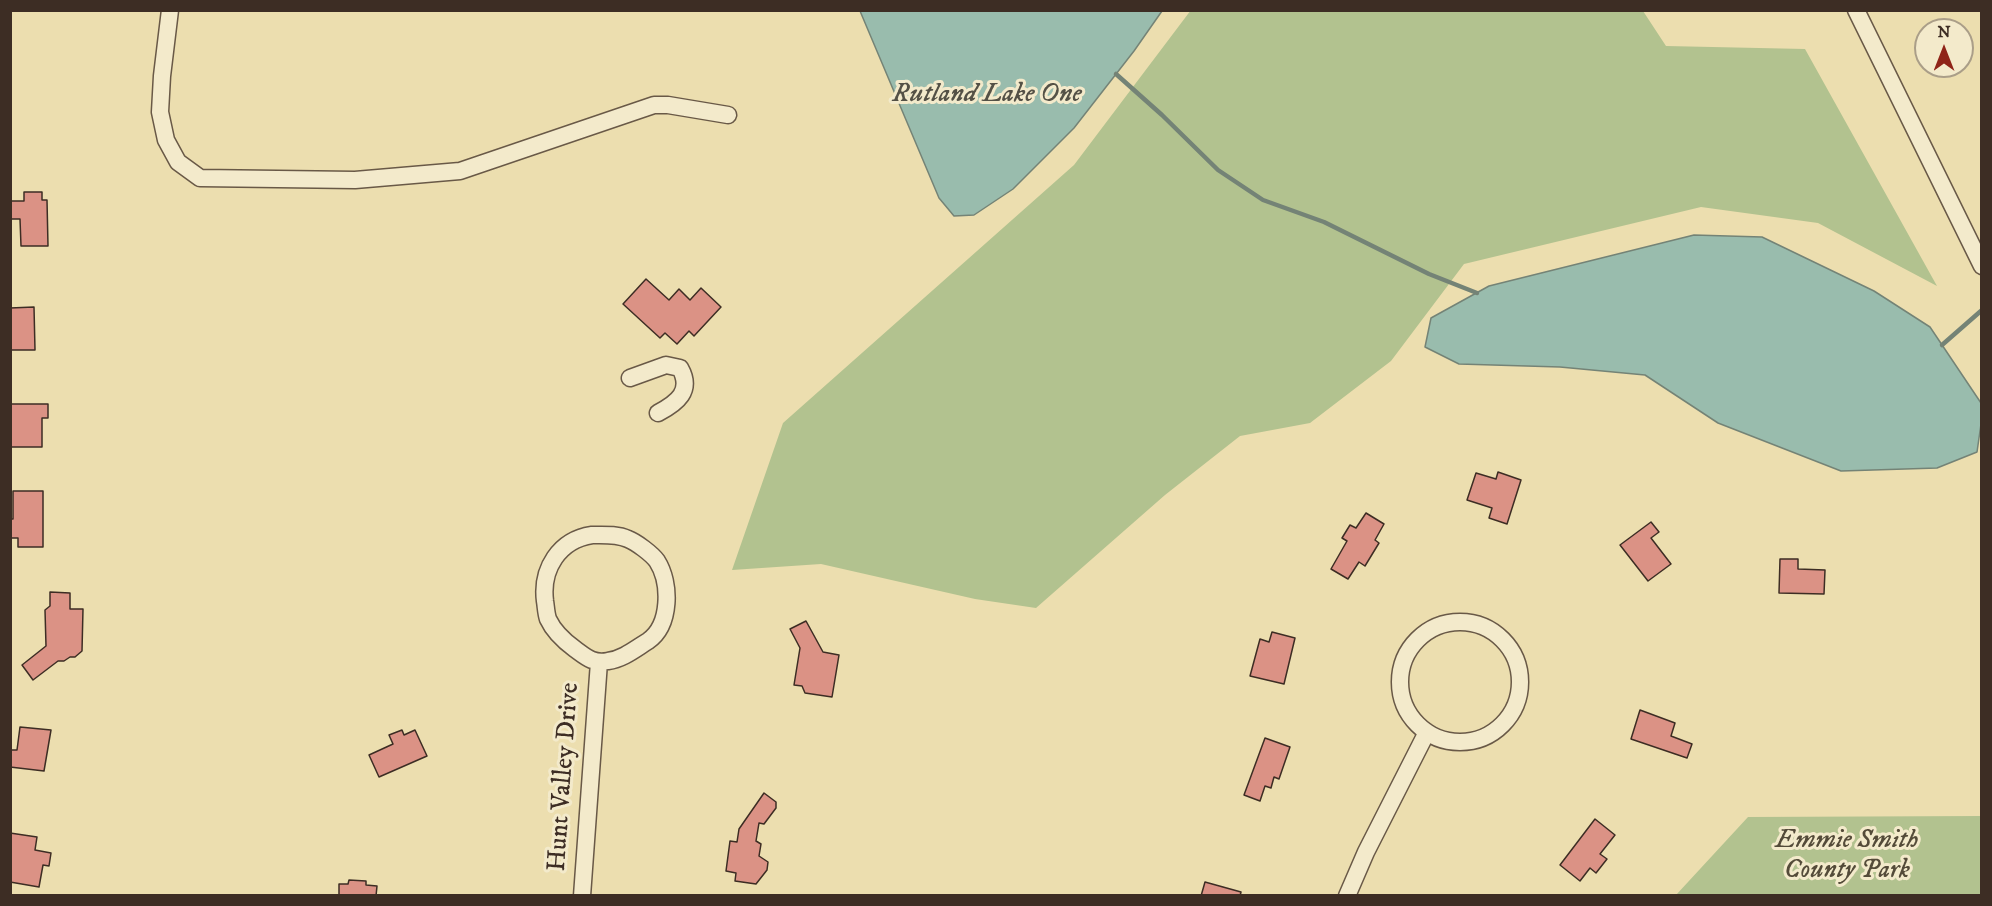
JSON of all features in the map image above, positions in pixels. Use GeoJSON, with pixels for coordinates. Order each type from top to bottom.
{"type":"FeatureCollection","features":[{"type":"Feature","properties":{"kind":"street"},"geometry":{"type":"LineString","coordinates":[[170,10],[160,112],[166,140],[178,162],[200,178],[355,180],[460,171],[654,105],[668,105],[728,115]]}},
{"type":"Feature","properties":{"kind":"street"},"geometry":{"type":"LineString","coordinates":[[1856,10],[1982,266]]}},
{"type":"Feature","properties":{"kind":"street"},"geometry":{"type":"LineString","coordinates":[[630,378],[666,365],[680,368],[684,376],[684,387],[680,396],[672,406],[657,413]]}},
{"type":"Feature","properties":{"kind":"street","name":"Hunt Valley Drive"},"geometry":{"type":"LineString","coordinates":[[618,536],[631,539],[656,561],[666,585],[666,610],[654,636],[627,655],[599,662],[591,661],[563,640],[553,628],[547,616],[543,587],[548,570],[561,548],[579,537],[618,536]]}},
{"type":"Feature","properties":{"kind":"street"},"geometry":{"type":"LineString","coordinates":[[1460,621],[1480,625],[1497,634],[1510,648],[1519,666],[1521,686],[1514,709],[1502,725],[1486,737],[1466,742],[1446,741],[1427,732],[1414,721],[1404,706],[1399,687],[1401,667],[1409,649],[1423,634],[1440,624],[1460,621]]}},
{"type":"Feature","properties":{"kind":"street","name":"Hunt Valley Drive"},"geometry":{"type":"LineString","coordinates":[[582,896],[599,662]]}},
{"type":"Feature","properties":{"kind":"street"},"geometry":{"type":"LineString","coordinates":[[1347,896],[1366,852],[1427,732]]}},
{"type":"Feature","properties":{"kind":"green space"},"geometry":{"type":"Polygon","coordinates":[[[1191,10],[1643,11],[1666,46],[1805,49],[1937,286],[1818,223],[1701,207],[1464,264],[1391,361],[1310,423],[1240,436],[1165,495],[1036,608],[975,599],[821,564],[732,570],[783,423],[1074,165],[1191,10]]]}},
{"type":"Feature","properties":{"kind":"green space","name":"Emmie Smith County Park"},"geometry":{"type":"Polygon","coordinates":[[[1981,816],[1981,895],[1676,895],[1748,817],[1981,816]]]}},
{"type":"Feature","properties":{"kind":"water","name":"Rutland Lake One"},"geometry":{"type":"Polygon","coordinates":[[[860,11],[1162,11],[1074,128],[1013,189],[974,215],[954,216],[939,198],[860,11]]]}},
{"type":"Feature","properties":{"kind":"water"},"geometry":{"type":"Polygon","coordinates":[[[1694,235],[1762,237],[1874,291],[1930,327],[1981,403],[1977,452],[1937,468],[1841,471],[1718,423],[1645,375],[1560,367],[1459,364],[1425,347],[1431,318],[1489,286],[1694,235]]]}},
{"type":"Feature","properties":{"kind":"building"},"geometry":{"type":"Polygon","coordinates":[[[24,192],[42,192],[42,200],[47,200],[48,246],[21,246],[20,219],[10,219],[10,201],[24,201],[24,192]]]}},
{"type":"Feature","properties":{"kind":"building"},"geometry":{"type":"Polygon","coordinates":[[[646,279],[669,300],[679,289],[690,300],[701,288],[721,307],[694,336],[689,331],[677,344],[665,333],[660,338],[623,304],[646,279]]]}},
{"type":"Feature","properties":{"kind":"building"},"geometry":{"type":"Polygon","coordinates":[[[34,307],[35,350],[10,350],[10,308],[34,307]]]}},
{"type":"Feature","properties":{"kind":"building"},"geometry":{"type":"Polygon","coordinates":[[[11,404],[48,404],[48,418],[42,418],[42,447],[10,447],[11,404]]]}},
{"type":"Feature","properties":{"kind":"building"},"geometry":{"type":"Polygon","coordinates":[[[1498,472],[1521,480],[1507,524],[1489,518],[1492,508],[1467,500],[1476,473],[1496,479],[1498,472]]]}},
{"type":"Feature","properties":{"kind":"building"},"geometry":{"type":"Polygon","coordinates":[[[13,491],[43,491],[43,547],[18,547],[18,538],[10,538],[13,491]]]}},
{"type":"Feature","properties":{"kind":"building"},"geometry":{"type":"Polygon","coordinates":[[[1366,513],[1384,524],[1375,540],[1379,543],[1365,566],[1359,562],[1348,579],[1331,569],[1347,541],[1342,538],[1350,525],[1356,528],[1366,513]]]}},
{"type":"Feature","properties":{"kind":"building"},"geometry":{"type":"Polygon","coordinates":[[[1651,522],[1659,532],[1651,538],[1671,564],[1648,581],[1620,545],[1651,522]]]}},
{"type":"Feature","properties":{"kind":"building"},"geometry":{"type":"Polygon","coordinates":[[[1780,559],[1798,559],[1798,569],[1825,570],[1824,594],[1779,593],[1780,559]]]}},
{"type":"Feature","properties":{"kind":"building"},"geometry":{"type":"Polygon","coordinates":[[[50,592],[70,593],[70,609],[83,609],[82,651],[75,657],[58,661],[33,680],[22,665],[46,646],[45,610],[50,606],[50,592]]]}},
{"type":"Feature","properties":{"kind":"building"},"geometry":{"type":"Polygon","coordinates":[[[806,621],[823,652],[839,655],[832,697],[805,693],[802,686],[794,685],[800,648],[790,629],[806,621]]]}},
{"type":"Feature","properties":{"kind":"building"},"geometry":{"type":"Polygon","coordinates":[[[1272,632],[1295,638],[1284,684],[1250,676],[1260,639],[1269,642],[1272,632]]]}},
{"type":"Feature","properties":{"kind":"building"},"geometry":{"type":"Polygon","coordinates":[[[1640,710],[1675,723],[1671,736],[1692,744],[1687,758],[1631,739],[1640,710]]]}},
{"type":"Feature","properties":{"kind":"building"},"geometry":{"type":"Polygon","coordinates":[[[20,727],[51,730],[44,771],[10,767],[10,750],[17,750],[20,727]]]}},
{"type":"Feature","properties":{"kind":"building"},"geometry":{"type":"Polygon","coordinates":[[[402,730],[404,735],[415,730],[427,756],[379,777],[369,755],[393,744],[389,735],[402,730]]]}},
{"type":"Feature","properties":{"kind":"building"},"geometry":{"type":"Polygon","coordinates":[[[1265,738],[1290,747],[1279,779],[1274,777],[1271,788],[1265,786],[1260,801],[1244,795],[1265,738]]]}},
{"type":"Feature","properties":{"kind":"building"},"geometry":{"type":"Polygon","coordinates":[[[764,793],[776,802],[776,808],[764,824],[759,823],[756,841],[761,844],[759,856],[768,862],[767,870],[756,884],[735,881],[736,873],[726,871],[730,841],[737,842],[739,829],[764,793]]]}},
{"type":"Feature","properties":{"kind":"building"},"geometry":{"type":"Polygon","coordinates":[[[1595,819],[1615,835],[1600,854],[1607,859],[1596,873],[1590,868],[1580,881],[1560,865],[1595,819]]]}},
{"type":"Feature","properties":{"kind":"building"},"geometry":{"type":"Polygon","coordinates":[[[10,833],[37,837],[35,850],[51,853],[49,866],[43,865],[39,887],[10,882],[10,833]]]}},
{"type":"Feature","properties":{"kind":"building"},"geometry":{"type":"Polygon","coordinates":[[[349,880],[366,881],[366,885],[377,886],[376,896],[339,896],[339,884],[348,884],[349,880]]]}},
{"type":"Feature","properties":{"kind":"building"},"geometry":{"type":"Polygon","coordinates":[[[1205,882],[1241,892],[1240,896],[1201,896],[1205,882]]]}},
{"type":"Feature","properties":{"kind":"waterway"},"geometry":{"type":"LineString","coordinates":[[1116,74],[1218,170],[1263,200],[1324,222],[1429,274],[1477,293]]}},
{"type":"Feature","properties":{"kind":"waterway"},"geometry":{"type":"LineString","coordinates":[[1942,345],[1982,310]]}}]}
